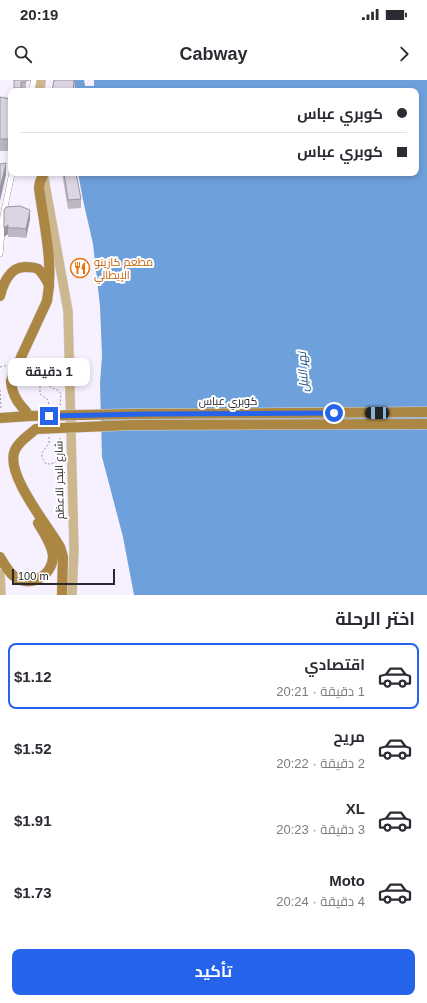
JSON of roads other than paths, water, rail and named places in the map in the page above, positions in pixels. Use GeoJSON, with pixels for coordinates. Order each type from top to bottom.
{"type":"FeatureCollection","features":[{"type":"Feature","properties":{"kind":"highway"},"geometry":{"type":"LineString","coordinates":[[30,416],[14,397],[11,389],[11,381],[47,301],[49,285],[48,255],[40,188],[42,176]]}},
{"type":"Feature","properties":{"kind":"highway"},"geometry":{"type":"LineString","coordinates":[[0,296],[6,280],[13,271],[21,267],[37,269],[49,285]]}},
{"type":"Feature","properties":{"kind":"highway","name":"كوبري عباس"},"geometry":{"type":"LineString","coordinates":[[1,418],[146,414],[427,412]]}},
{"type":"Feature","properties":{"kind":"highway"},"geometry":{"type":"LineString","coordinates":[[0,557],[9,572],[16,578],[24,581],[33,581],[41,578],[48,572],[52,564],[53,556],[51,548],[35,516],[13,464],[15,449],[19,443],[36,429],[132,425],[427,424]]}},
{"type":"Feature","properties":{"kind":"highway"},"geometry":{"type":"LineString","coordinates":[[27,496],[60,547],[62,557],[62,595]]}},
{"type":"Feature","properties":{"kind":"main road","name":"شارع البحر الاعظم"},"geometry":{"type":"LineString","coordinates":[[43,176],[68,311],[74,551],[72,595]]}},
{"type":"Feature","properties":{"kind":"main road"},"geometry":{"type":"LineString","coordinates":[[0,574],[2,595]]}},
{"type":"Feature","properties":{"kind":"street"},"geometry":{"type":"LineString","coordinates":[[0,254],[3,216],[11,176]]}},
{"type":"Feature","properties":{"kind":"water","name":"نهر النيل"},"geometry":{"type":"Polygon","coordinates":[[[75,80],[427,80],[427,595],[134,595],[123,537],[102,457],[100,383],[102,356],[100,306],[93,244],[79,176],[419,176],[419,88],[75,88],[75,80]]]}},
{"type":"Feature","properties":{"kind":"place","name":"مطعم كازينو الإيطالي"},"geometry":{"type":"Point","coordinates":[80,268]}}]}
